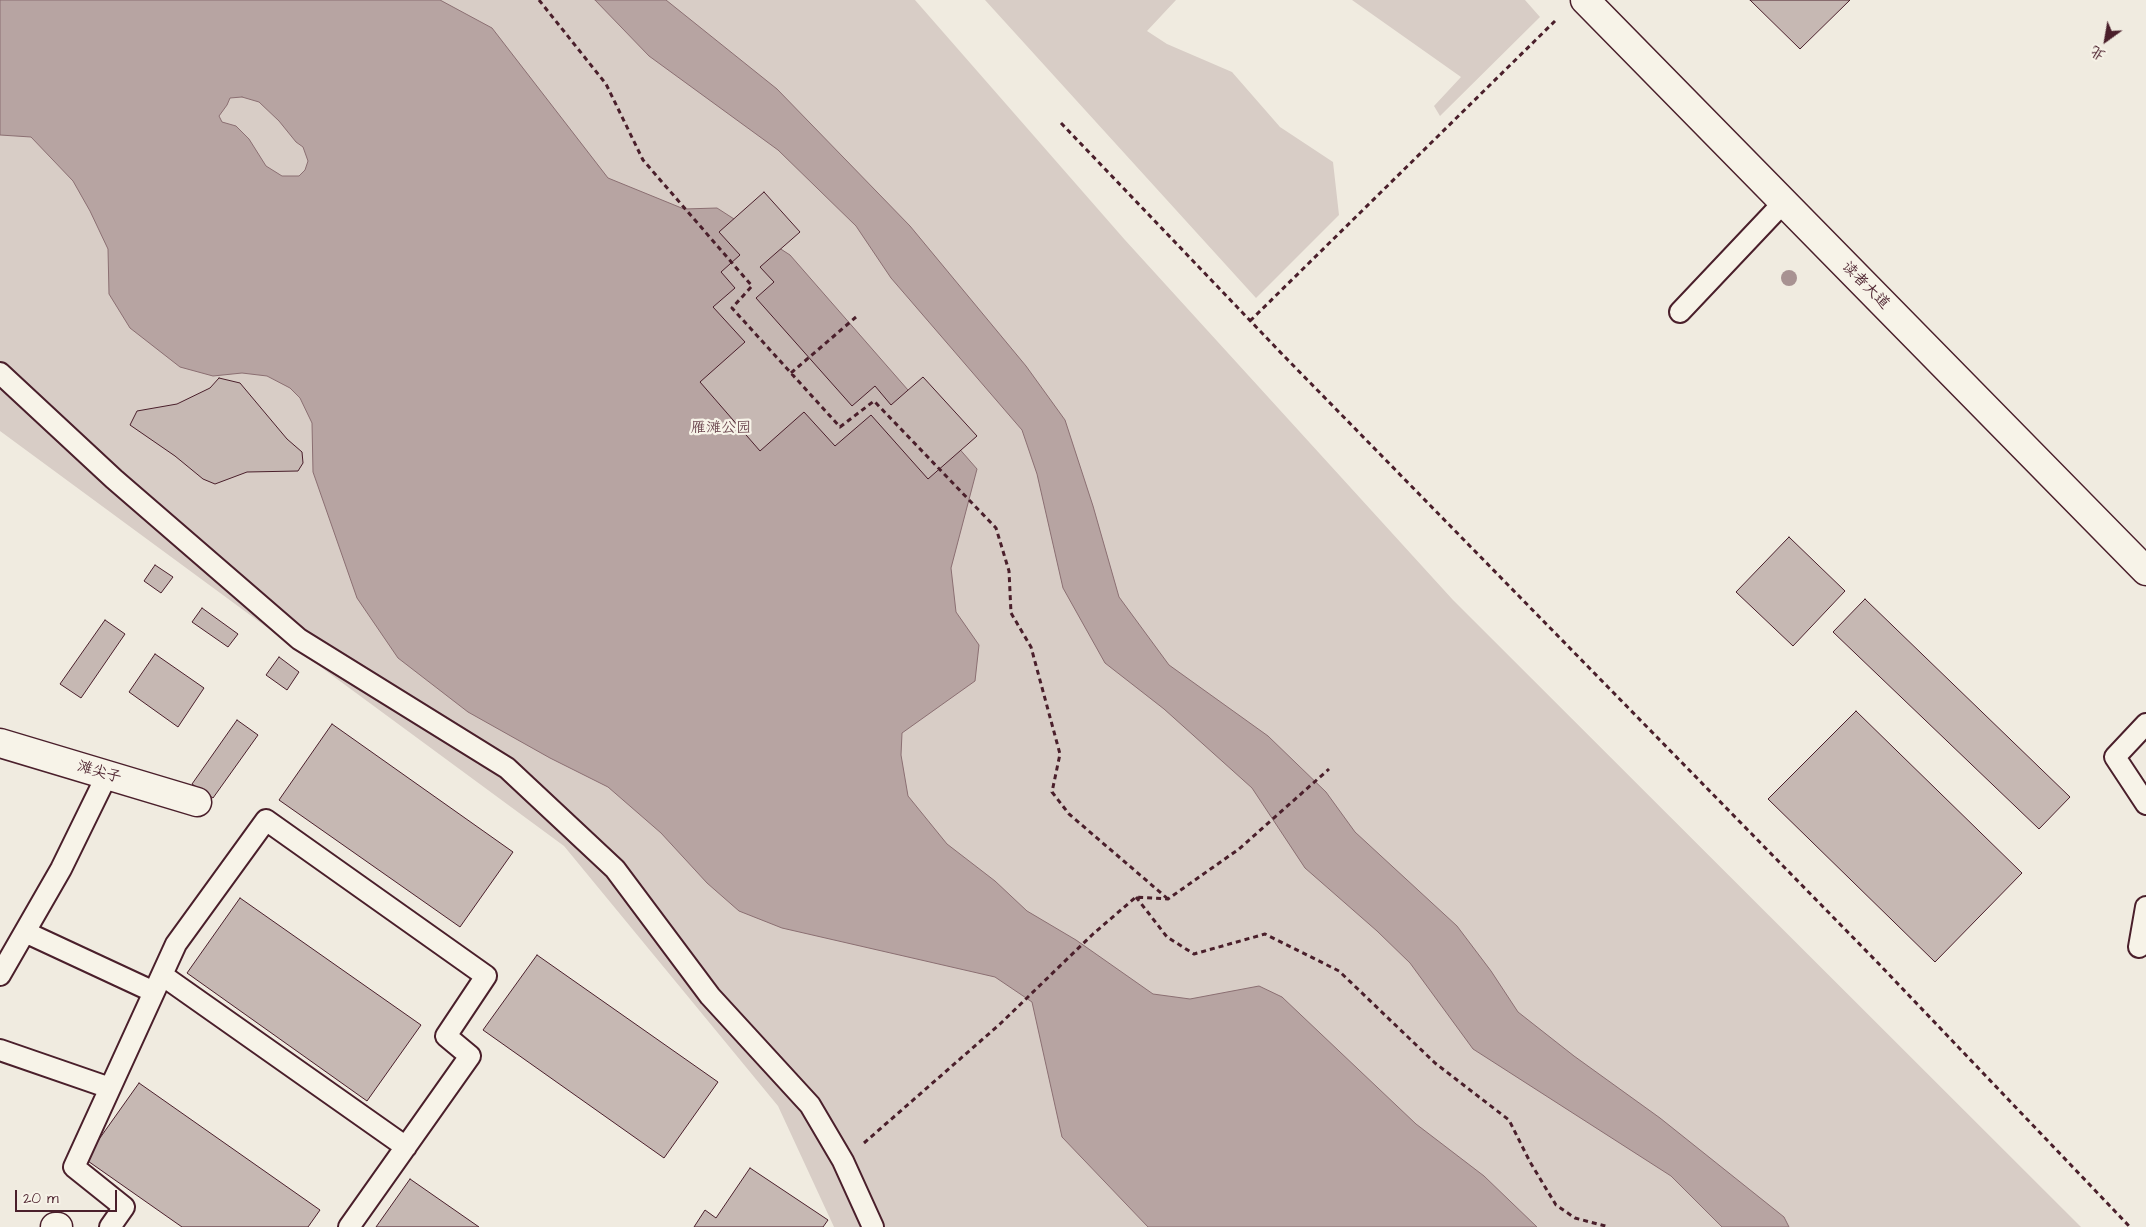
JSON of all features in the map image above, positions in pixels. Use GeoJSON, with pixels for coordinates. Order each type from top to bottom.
{"type":"FeatureCollection","features":[{"type":"Feature","properties":{"kind":"main road","name":"读者大道"},"geometry":{"type":"LineString","coordinates":[[1585,0],[2146,571]]}},
{"type":"Feature","properties":{"kind":"main road","name":"滩尖子"},"geometry":{"type":"LineString","coordinates":[[0,744],[197,802]]}},
{"type":"Feature","properties":{"kind":"lane"},"geometry":{"type":"LineString","coordinates":[[1680,312],[1783,203]]}},
{"type":"Feature","properties":{"kind":"lane"},"geometry":{"type":"LineString","coordinates":[[0,373],[114,480],[299,639],[507,768],[615,869],[710,996],[810,1105],[844,1161],[873,1227]]}},
{"type":"Feature","properties":{"kind":"lane"},"geometry":{"type":"LineString","coordinates":[[2146,724],[2115,757],[2146,804]]}},
{"type":"Feature","properties":{"kind":"lane"},"geometry":{"type":"LineString","coordinates":[[0,975],[61,869],[107,775]]}},
{"type":"Feature","properties":{"kind":"lane"},"geometry":{"type":"LineString","coordinates":[[110,1227],[124,1207],[74,1167],[176,944],[266,820],[486,976],[446,1036],[470,1056],[349,1227]]}},
{"type":"Feature","properties":{"kind":"lane"},"geometry":{"type":"LineString","coordinates":[[2139,947],[2146,907]]}},
{"type":"Feature","properties":{"kind":"lane"},"geometry":{"type":"LineString","coordinates":[[25,932],[158,984],[406,1147]]}},
{"type":"Feature","properties":{"kind":"lane"},"geometry":{"type":"LineString","coordinates":[[0,1050],[110,1088]]}},
{"type":"Feature","properties":{"kind":"path"},"geometry":{"type":"LineString","coordinates":[[539,0],[606,84],[642,160],[752,286],[732,308],[840,427],[874,401],[996,528],[1009,571],[1011,613],[1031,647],[1060,754],[1052,792],[1069,814],[1168,899]]}},
{"type":"Feature","properties":{"kind":"path"},"geometry":{"type":"LineString","coordinates":[[1250,321],[1555,21]]}},
{"type":"Feature","properties":{"kind":"path"},"geometry":{"type":"LineString","coordinates":[[1061,123],[1250,321],[1871,956],[2130,1227]]}},
{"type":"Feature","properties":{"kind":"path"},"geometry":{"type":"LineString","coordinates":[[792,373],[856,317]]}},
{"type":"Feature","properties":{"kind":"path"},"geometry":{"type":"LineString","coordinates":[[844,1161],[1000,1024],[1093,934],[1136,897],[1168,899],[1239,848],[1329,769]]}},
{"type":"Feature","properties":{"kind":"path"},"geometry":{"type":"LineString","coordinates":[[1136,897],[1167,937],[1194,954],[1266,934],[1339,971],[1434,1063],[1509,1120],[1530,1162],[1556,1205],[1575,1218],[1609,1227]]}},
{"type":"Feature","properties":{"kind":"green space","name":"雁滩公园"},"geometry":{"type":"Polygon","coordinates":[[[0,0],[915,0],[1125,240],[1453,600],[2081,1227],[834,1227],[778,1106],[564,846],[0,431],[0,0]]]}},
{"type":"Feature","properties":{"kind":"green space"},"geometry":{"type":"Polygon","coordinates":[[[985,0],[1176,0],[1147,31],[1167,44],[1232,72],[1280,127],[1333,162],[1339,215],[1256,298],[985,0]]]}},
{"type":"Feature","properties":{"kind":"green space"},"geometry":{"type":"Polygon","coordinates":[[[1352,0],[1525,0],[1540,17],[1440,116],[1434,106],[1461,77],[1352,0]]]}},
{"type":"Feature","properties":{"kind":"shaded area"},"geometry":{"type":"Polygon","coordinates":[[[0,0],[440,0],[492,28],[608,178],[684,209],[717,208],[790,255],[977,469],[951,568],[956,612],[979,645],[975,681],[902,733],[901,755],[908,796],[947,844],[995,881],[1027,911],[1076,940],[1153,994],[1190,999],[1259,986],[1282,997],[1416,1124],[1484,1176],[1537,1227],[1148,1227],[1062,1137],[1032,1002],[995,977],[782,928],[739,911],[707,883],[661,833],[608,787],[550,758],[468,712],[398,658],[357,598],[313,472],[312,423],[300,398],[290,388],[267,376],[242,373],[213,376],[180,367],[130,328],[109,294],[108,249],[73,181],[31,137],[0,135],[0,0]],[[242,97],[230,98],[219,116],[222,122],[236,126],[249,139],[266,166],[282,176],[299,176],[305,170],[308,161],[303,147],[296,142],[279,121],[259,102],[242,97]]]}},
{"type":"Feature","properties":{"kind":"shaded area"},"geometry":{"type":"Polygon","coordinates":[[[595,0],[666,0],[777,89],[910,226],[1026,366],[1065,420],[1093,506],[1119,597],[1169,665],[1268,736],[1326,792],[1355,832],[1457,926],[1491,971],[1518,1012],[1574,1056],[1660,1118],[1784,1217],[1789,1227],[1722,1227],[1671,1176],[1473,1049],[1410,963],[1377,931],[1305,868],[1252,788],[1164,709],[1105,663],[1063,588],[1037,474],[1022,430],[891,278],[856,226],[778,150],[649,56],[595,0]]]}},
{"type":"Feature","properties":{"kind":"building"},"geometry":{"type":"Polygon","coordinates":[[[1750,0],[1850,0],[1800,49],[1750,0]]]}},
{"type":"Feature","properties":{"kind":"building"},"geometry":{"type":"Polygon","coordinates":[[[764,192],[800,232],[760,267],[774,282],[756,298],[852,406],[875,386],[891,405],[923,377],[977,436],[928,479],[871,415],[835,446],[804,412],[760,451],[700,382],[745,342],[713,307],[735,288],[721,272],[740,255],[719,232],[764,192]]]}},
{"type":"Feature","properties":{"kind":"building"},"geometry":{"type":"Polygon","coordinates":[[[219,378],[240,383],[287,439],[302,452],[303,463],[298,471],[247,472],[215,484],[203,479],[175,456],[130,425],[137,411],[177,404],[210,388],[219,378]]]}},
{"type":"Feature","properties":{"kind":"building"},"geometry":{"type":"Polygon","coordinates":[[[1789,537],[1845,591],[1793,646],[1736,592],[1789,537]]]}},
{"type":"Feature","properties":{"kind":"building"},"geometry":{"type":"Polygon","coordinates":[[[155,565],[173,577],[161,593],[144,581],[155,565]]]}},
{"type":"Feature","properties":{"kind":"building"},"geometry":{"type":"Polygon","coordinates":[[[1865,599],[2070,797],[2039,829],[1833,632],[1865,599]]]}},
{"type":"Feature","properties":{"kind":"building"},"geometry":{"type":"Polygon","coordinates":[[[202,608],[238,634],[228,647],[192,622],[202,608]]]}},
{"type":"Feature","properties":{"kind":"building"},"geometry":{"type":"Polygon","coordinates":[[[105,620],[125,634],[81,698],[60,684],[105,620]]]}},
{"type":"Feature","properties":{"kind":"building"},"geometry":{"type":"Polygon","coordinates":[[[155,654],[204,688],[178,727],[129,692],[155,654]]]}},
{"type":"Feature","properties":{"kind":"building"},"geometry":{"type":"Polygon","coordinates":[[[279,657],[299,672],[287,690],[266,675],[279,657]]]}},
{"type":"Feature","properties":{"kind":"building"},"geometry":{"type":"Polygon","coordinates":[[[1856,711],[2022,873],[1935,962],[1768,799],[1856,711]]]}},
{"type":"Feature","properties":{"kind":"building"},"geometry":{"type":"Polygon","coordinates":[[[237,720],[258,735],[213,798],[192,784],[237,720]]]}},
{"type":"Feature","properties":{"kind":"building"},"geometry":{"type":"Polygon","coordinates":[[[332,724],[513,852],[460,927],[279,800],[332,724]]]}},
{"type":"Feature","properties":{"kind":"building"},"geometry":{"type":"Polygon","coordinates":[[[240,898],[421,1025],[367,1101],[187,973],[240,898]]]}},
{"type":"Feature","properties":{"kind":"building"},"geometry":{"type":"Polygon","coordinates":[[[537,955],[718,1082],[664,1158],[483,1030],[537,955]]]}},
{"type":"Feature","properties":{"kind":"building"},"geometry":{"type":"Polygon","coordinates":[[[139,1083],[320,1210],[308,1227],[182,1227],[85,1159],[139,1083]]]}},
{"type":"Feature","properties":{"kind":"building"},"geometry":{"type":"Polygon","coordinates":[[[750,1168],[828,1220],[823,1227],[694,1227],[705,1210],[716,1218],[750,1168]]]}},
{"type":"Feature","properties":{"kind":"building"},"geometry":{"type":"Polygon","coordinates":[[[410,1179],[479,1227],[376,1227],[410,1179]]]}}]}
